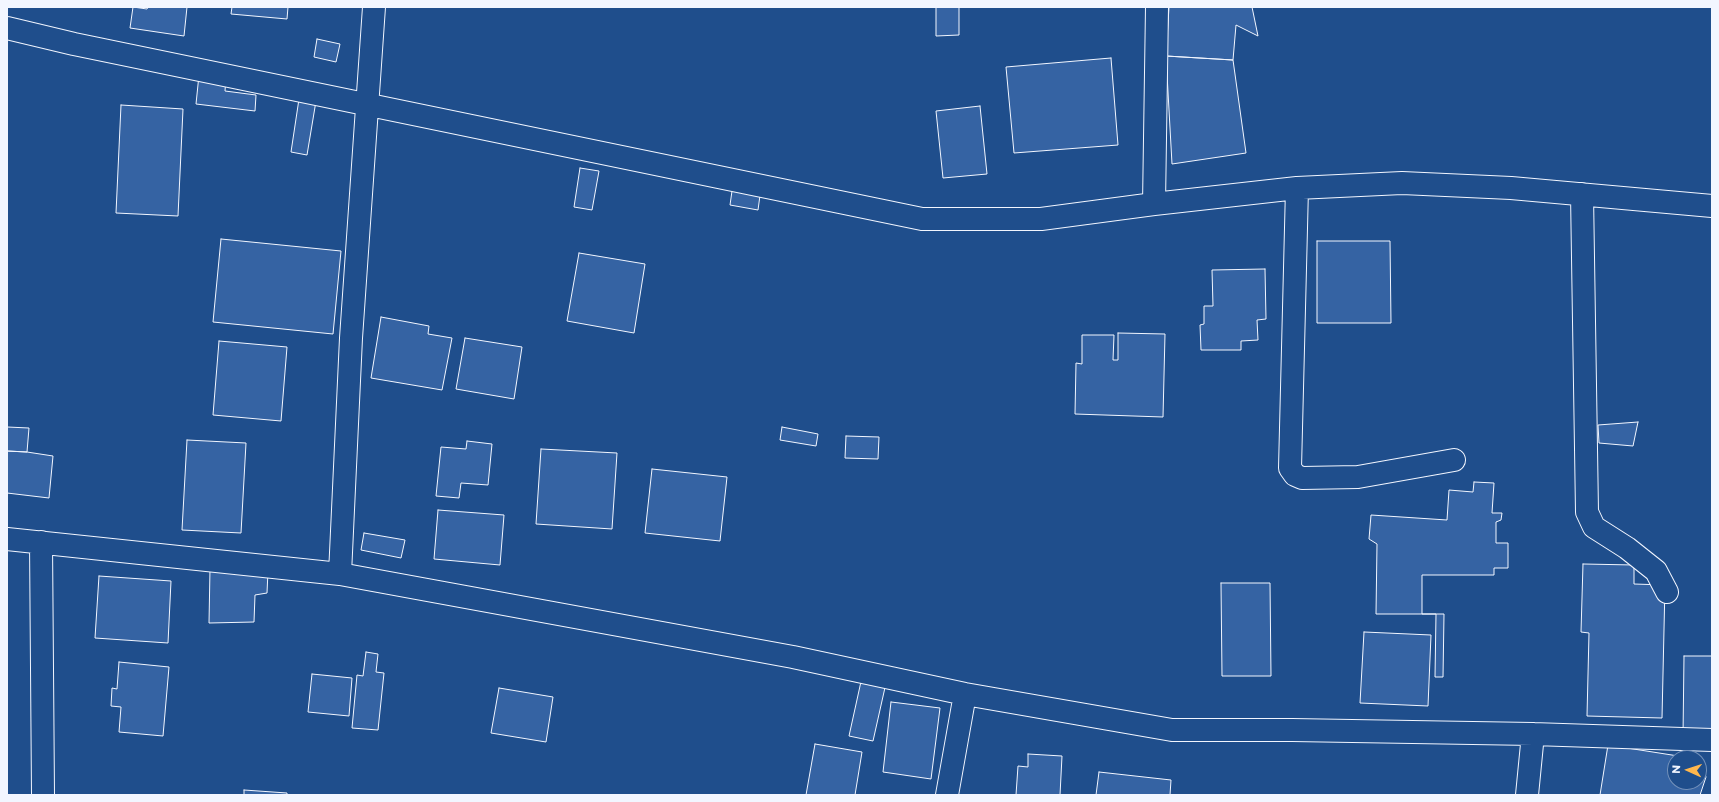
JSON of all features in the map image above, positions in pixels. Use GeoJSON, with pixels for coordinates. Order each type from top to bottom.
{"type":"FeatureCollection","features":[{"type":"Feature","properties":{"kind":"street"},"geometry":{"type":"LineString","coordinates":[[340,574],[351,338],[374,7]]}},
{"type":"Feature","properties":{"kind":"street"},"geometry":{"type":"LineString","coordinates":[[1154,204],[1157,7]]}},
{"type":"Feature","properties":{"kind":"street"},"geometry":{"type":"LineString","coordinates":[[7,28],[74,44],[922,220],[1041,219],[1154,204],[1297,188],[1402,183],[1511,188],[1712,206]]}},
{"type":"Feature","properties":{"kind":"street"},"geometry":{"type":"LineString","coordinates":[[1297,188],[1290,468],[1295,475],[1302,478],[1358,477],[1454,460]]}},
{"type":"Feature","properties":{"kind":"street"},"geometry":{"type":"LineString","coordinates":[[1582,194],[1587,512],[1594,527],[1627,548],[1656,571],[1667,592]]}},
{"type":"Feature","properties":{"kind":"street"},"geometry":{"type":"LineString","coordinates":[[7,539],[340,574],[793,657],[965,694],[1172,730],[1292,730],[1533,734],[1712,740]]}},
{"type":"Feature","properties":{"kind":"street"},"geometry":{"type":"LineString","coordinates":[[41,542],[43,795]]}},
{"type":"Feature","properties":{"kind":"street"},"geometry":{"type":"LineString","coordinates":[[947,795],[965,694]]}},
{"type":"Feature","properties":{"kind":"street"},"geometry":{"type":"LineString","coordinates":[[1527,795],[1533,734]]}},
{"type":"Feature","properties":{"kind":"building"},"geometry":{"type":"Polygon","coordinates":[[[133,7],[147,9],[148,7],[187,7],[184,36],[130,28],[133,7]]]}},
{"type":"Feature","properties":{"kind":"building"},"geometry":{"type":"Polygon","coordinates":[[[232,7],[288,7],[287,19],[231,14],[232,7]]]}},
{"type":"Feature","properties":{"kind":"building"},"geometry":{"type":"Polygon","coordinates":[[[936,7],[959,7],[959,35],[936,36],[936,7]]]}},
{"type":"Feature","properties":{"kind":"building"},"geometry":{"type":"Polygon","coordinates":[[[1169,7],[1252,7],[1258,36],[1236,25],[1233,60],[1166,56],[1169,7]]]}},
{"type":"Feature","properties":{"kind":"building"},"geometry":{"type":"Polygon","coordinates":[[[317,39],[340,44],[336,62],[314,57],[317,39]]]}},
{"type":"Feature","properties":{"kind":"building"},"geometry":{"type":"Polygon","coordinates":[[[1166,56],[1233,60],[1246,153],[1172,164],[1166,56]]]}},
{"type":"Feature","properties":{"kind":"building"},"geometry":{"type":"Polygon","coordinates":[[[1111,58],[1118,145],[1014,153],[1006,67],[1111,58]]]}},
{"type":"Feature","properties":{"kind":"building"},"geometry":{"type":"Polygon","coordinates":[[[199,75],[226,78],[225,91],[256,95],[255,111],[196,104],[199,75]]]}},
{"type":"Feature","properties":{"kind":"building"},"geometry":{"type":"Polygon","coordinates":[[[299,99],[316,101],[307,155],[291,152],[299,99]]]}},
{"type":"Feature","properties":{"kind":"building"},"geometry":{"type":"Polygon","coordinates":[[[121,105],[183,109],[178,216],[116,213],[121,105]]]}},
{"type":"Feature","properties":{"kind":"building"},"geometry":{"type":"Polygon","coordinates":[[[980,106],[987,174],[943,178],[936,111],[980,106]]]}},
{"type":"Feature","properties":{"kind":"building"},"geometry":{"type":"Polygon","coordinates":[[[580,168],[599,171],[592,210],[574,207],[580,168]]]}},
{"type":"Feature","properties":{"kind":"building"},"geometry":{"type":"Polygon","coordinates":[[[733,184],[761,188],[758,210],[730,205],[733,184]]]}},
{"type":"Feature","properties":{"kind":"building"},"geometry":{"type":"Polygon","coordinates":[[[221,239],[341,251],[333,334],[213,322],[221,239]]]}},
{"type":"Feature","properties":{"kind":"building"},"geometry":{"type":"Polygon","coordinates":[[[1317,241],[1390,241],[1391,323],[1317,323],[1317,241]]]}},
{"type":"Feature","properties":{"kind":"building"},"geometry":{"type":"Polygon","coordinates":[[[579,253],[645,264],[634,333],[567,321],[579,253]]]}},
{"type":"Feature","properties":{"kind":"building"},"geometry":{"type":"Polygon","coordinates":[[[1265,269],[1266,319],[1257,320],[1258,340],[1241,341],[1241,350],[1201,350],[1200,325],[1204,324],[1204,306],[1213,306],[1212,270],[1265,269]]]}},
{"type":"Feature","properties":{"kind":"building"},"geometry":{"type":"Polygon","coordinates":[[[381,317],[429,326],[428,334],[452,338],[442,390],[371,378],[381,317]]]}},
{"type":"Feature","properties":{"kind":"building"},"geometry":{"type":"Polygon","coordinates":[[[1118,333],[1165,334],[1163,417],[1075,414],[1076,363],[1082,364],[1082,335],[1114,335],[1113,360],[1118,360],[1118,333]]]}},
{"type":"Feature","properties":{"kind":"building"},"geometry":{"type":"Polygon","coordinates":[[[465,338],[522,347],[514,399],[456,389],[465,338]]]}},
{"type":"Feature","properties":{"kind":"building"},"geometry":{"type":"Polygon","coordinates":[[[219,341],[287,347],[281,421],[213,415],[219,341]]]}},
{"type":"Feature","properties":{"kind":"building"},"geometry":{"type":"Polygon","coordinates":[[[1638,422],[1633,446],[1599,443],[1598,425],[1638,422]]]}},
{"type":"Feature","properties":{"kind":"building"},"geometry":{"type":"Polygon","coordinates":[[[7,427],[29,428],[27,452],[7,451],[7,427]]]}},
{"type":"Feature","properties":{"kind":"building"},"geometry":{"type":"Polygon","coordinates":[[[782,427],[818,434],[816,446],[780,440],[782,427]]]}},
{"type":"Feature","properties":{"kind":"building"},"geometry":{"type":"Polygon","coordinates":[[[846,436],[879,437],[878,459],[845,458],[846,436]]]}},
{"type":"Feature","properties":{"kind":"building"},"geometry":{"type":"Polygon","coordinates":[[[187,440],[246,443],[241,533],[182,530],[187,440]]]}},
{"type":"Feature","properties":{"kind":"building"},"geometry":{"type":"Polygon","coordinates":[[[467,441],[492,444],[488,485],[461,483],[459,498],[436,496],[441,447],[466,449],[467,441]]]}},
{"type":"Feature","properties":{"kind":"building"},"geometry":{"type":"Polygon","coordinates":[[[541,449],[617,453],[612,529],[536,524],[541,449]]]}},
{"type":"Feature","properties":{"kind":"building"},"geometry":{"type":"Polygon","coordinates":[[[7,451],[53,456],[49,498],[7,493],[7,451]]]}},
{"type":"Feature","properties":{"kind":"building"},"geometry":{"type":"Polygon","coordinates":[[[652,469],[727,477],[720,541],[645,533],[652,469]]]}},
{"type":"Feature","properties":{"kind":"building"},"geometry":{"type":"Polygon","coordinates":[[[1474,482],[1494,483],[1492,513],[1502,513],[1501,520],[1496,522],[1496,543],[1508,543],[1508,568],[1494,568],[1494,575],[1422,575],[1422,614],[1376,614],[1377,544],[1369,539],[1371,515],[1447,520],[1449,490],[1473,492],[1474,482]]]}},
{"type":"Feature","properties":{"kind":"building"},"geometry":{"type":"Polygon","coordinates":[[[438,510],[504,515],[500,565],[434,559],[438,510]]]}},
{"type":"Feature","properties":{"kind":"building"},"geometry":{"type":"Polygon","coordinates":[[[364,533],[405,540],[401,558],[361,550],[364,533]]]}},
{"type":"Feature","properties":{"kind":"building"},"geometry":{"type":"Polygon","coordinates":[[[1583,564],[1634,565],[1634,584],[1665,585],[1662,718],[1587,716],[1589,633],[1581,632],[1583,564]]]}},
{"type":"Feature","properties":{"kind":"building"},"geometry":{"type":"Polygon","coordinates":[[[210,569],[268,571],[267,593],[255,595],[254,622],[209,623],[210,569]]]}},
{"type":"Feature","properties":{"kind":"building"},"geometry":{"type":"Polygon","coordinates":[[[99,576],[171,581],[168,643],[95,638],[99,576]]]}},
{"type":"Feature","properties":{"kind":"building"},"geometry":{"type":"Polygon","coordinates":[[[1221,583],[1270,583],[1271,676],[1222,676],[1221,583]]]}},
{"type":"Feature","properties":{"kind":"building"},"geometry":{"type":"Polygon","coordinates":[[[1436,614],[1444,614],[1443,677],[1435,677],[1436,614]]]}},
{"type":"Feature","properties":{"kind":"building"},"geometry":{"type":"Polygon","coordinates":[[[1364,632],[1431,635],[1428,706],[1360,703],[1364,632]]]}},
{"type":"Feature","properties":{"kind":"building"},"geometry":{"type":"Polygon","coordinates":[[[366,652],[378,654],[376,672],[384,673],[378,730],[352,728],[357,675],[363,676],[366,652]]]}},
{"type":"Feature","properties":{"kind":"building"},"geometry":{"type":"Polygon","coordinates":[[[1684,656],[1712,656],[1712,736],[1683,736],[1684,656]]]}},
{"type":"Feature","properties":{"kind":"building"},"geometry":{"type":"Polygon","coordinates":[[[119,662],[169,667],[163,736],[119,732],[121,707],[111,706],[112,688],[117,689],[119,662]]]}},
{"type":"Feature","properties":{"kind":"building"},"geometry":{"type":"Polygon","coordinates":[[[312,674],[352,678],[349,716],[308,712],[312,674]]]}},
{"type":"Feature","properties":{"kind":"building"},"geometry":{"type":"Polygon","coordinates":[[[862,677],[886,683],[873,741],[849,736],[862,677]]]}},
{"type":"Feature","properties":{"kind":"building"},"geometry":{"type":"Polygon","coordinates":[[[499,688],[553,697],[546,742],[491,733],[499,688]]]}},
{"type":"Feature","properties":{"kind":"building"},"geometry":{"type":"Polygon","coordinates":[[[891,702],[940,708],[931,779],[883,772],[891,702]]]}},
{"type":"Feature","properties":{"kind":"building"},"geometry":{"type":"Polygon","coordinates":[[[815,744],[862,752],[855,795],[806,795],[815,744]]]}},
{"type":"Feature","properties":{"kind":"building"},"geometry":{"type":"Polygon","coordinates":[[[1608,745],[1667,754],[1667,790],[1702,790],[1700,795],[1600,795],[1608,745]]]}},
{"type":"Feature","properties":{"kind":"building"},"geometry":{"type":"Polygon","coordinates":[[[1028,754],[1062,756],[1060,795],[1016,795],[1018,766],[1028,767],[1028,754]]]}},
{"type":"Feature","properties":{"kind":"building"},"geometry":{"type":"Polygon","coordinates":[[[1099,772],[1171,780],[1170,795],[1096,795],[1099,772]]]}},
{"type":"Feature","properties":{"kind":"building"},"geometry":{"type":"Polygon","coordinates":[[[244,790],[287,793],[287,795],[244,795],[244,790]]]}}]}
